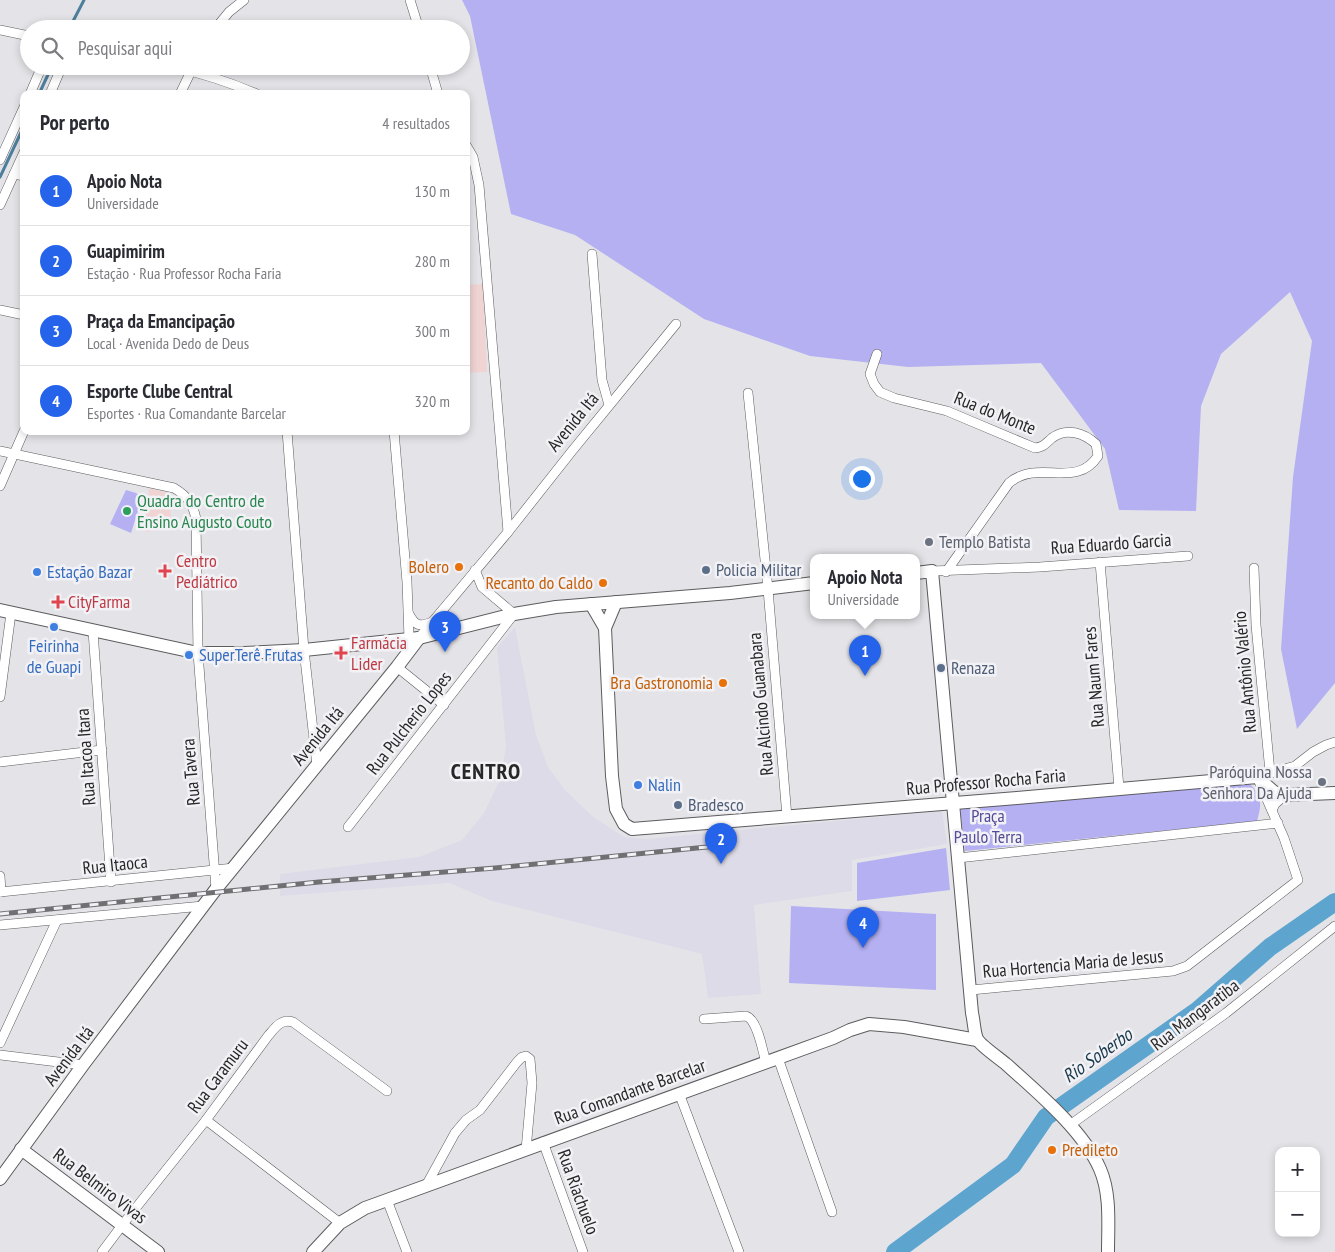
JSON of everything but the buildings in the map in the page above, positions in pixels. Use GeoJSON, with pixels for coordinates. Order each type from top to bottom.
{"type":"FeatureCollection","features":[{"type":"Feature","properties":{"kind":"main road"},"geometry":{"type":"LineString","coordinates":[[932,571],[972,1013],[977,1040],[1041,1097],[1065,1121],[1092,1155],[1100,1169],[1107,1202],[1108,1252]]}},
{"type":"Feature","properties":{"kind":"main road","name":"Rua Eduardo Garcia"},"geometry":{"type":"LineString","coordinates":[[920,572],[932,571]]}},
{"type":"Feature","properties":{"kind":"main road"},"geometry":{"type":"LineString","coordinates":[[6,612],[198,653],[244,653],[304,650],[414,638],[544,608],[810,584]]}},
{"type":"Feature","properties":{"kind":"main road"},"geometry":{"type":"LineString","coordinates":[[605,628],[616,602]]}},
{"type":"Feature","properties":{"kind":"main road"},"geometry":{"type":"LineString","coordinates":[[591,604],[605,628]]}},
{"type":"Feature","properties":{"kind":"main road","name":"Rua Professor Rocha Faria"},"geometry":{"type":"LineString","coordinates":[[605,628],[614,798],[619,817],[624,824],[632,829],[1257,777]]}},
{"type":"Feature","properties":{"kind":"main road","name":"Avenida Itá"},"geometry":{"type":"LineString","coordinates":[[0,1179],[83,1065],[216,889],[397,667],[414,638]]}},
{"type":"Feature","properties":{"kind":"main road"},"geometry":{"type":"LineString","coordinates":[[1257,777],[1274,792],[1285,795],[1335,793]]}},
{"type":"Feature","properties":{"kind":"main road","name":"Rua Comandante Barcelar"},"geometry":{"type":"LineString","coordinates":[[316,1250],[340,1223],[365,1208],[833,1038],[850,1030],[869,1024],[904,1027],[977,1040]]}},
{"type":"Feature","properties":{"kind":"main road","name":"Rua Belmiro Vivas"},"geometry":{"type":"LineString","coordinates":[[21,1149],[158,1252]]}},
{"type":"Feature","properties":{"kind":"street"},"geometry":{"type":"LineString","coordinates":[[222,20],[244,0]]}},
{"type":"Feature","properties":{"kind":"street"},"geometry":{"type":"LineString","coordinates":[[410,0],[416,20]]}},
{"type":"Feature","properties":{"kind":"street"},"geometry":{"type":"LineString","coordinates":[[0,30],[20,34]]}},
{"type":"Feature","properties":{"kind":"street"},"geometry":{"type":"LineString","coordinates":[[32,90],[38,75]]}},
{"type":"Feature","properties":{"kind":"street"},"geometry":{"type":"LineString","coordinates":[[52,90],[58,75]]}},
{"type":"Feature","properties":{"kind":"street"},"geometry":{"type":"LineString","coordinates":[[182,90],[189,75]]}},
{"type":"Feature","properties":{"kind":"street"},"geometry":{"type":"LineString","coordinates":[[210,75],[248,90]]}},
{"type":"Feature","properties":{"kind":"street"},"geometry":{"type":"LineString","coordinates":[[433,75],[437,90]]}},
{"type":"Feature","properties":{"kind":"street"},"geometry":{"type":"LineString","coordinates":[[0,160],[20,116]]}},
{"type":"Feature","properties":{"kind":"street"},"geometry":{"type":"LineString","coordinates":[[470,152],[473,157],[479,184],[508,532]]}},
{"type":"Feature","properties":{"kind":"street"},"geometry":{"type":"LineString","coordinates":[[0,205],[20,161]]}},
{"type":"Feature","properties":{"kind":"street"},"geometry":{"type":"LineString","coordinates":[[14,174],[20,175]]}},
{"type":"Feature","properties":{"kind":"street"},"geometry":{"type":"LineString","coordinates":[[592,254],[602,380],[609,405]]}},
{"type":"Feature","properties":{"kind":"street"},"geometry":{"type":"LineString","coordinates":[[0,310],[20,314]]}},
{"type":"Feature","properties":{"kind":"street","name":"Avenida Itá"},"geometry":{"type":"LineString","coordinates":[[414,638],[432,622],[508,532],[676,324]]}},
{"type":"Feature","properties":{"kind":"street","name":"Rua do Monte"},"geometry":{"type":"LineString","coordinates":[[877,354],[871,366],[870,374],[880,392],[894,398],[947,411],[1035,448],[1044,446],[1059,434],[1068,432],[1088,437],[1096,444],[1098,456],[1084,470],[1072,473],[1028,473],[1016,477],[1009,483],[946,572]]}},
{"type":"Feature","properties":{"kind":"street","name":"Rua Alcindo Guanabara"},"geometry":{"type":"LineString","coordinates":[[748,393],[768,589],[787,817]]}},
{"type":"Feature","properties":{"kind":"street"},"geometry":{"type":"LineString","coordinates":[[0,486],[22,435]]}},
{"type":"Feature","properties":{"kind":"street"},"geometry":{"type":"LineString","coordinates":[[287,435],[304,650],[316,766]]}},
{"type":"Feature","properties":{"kind":"street"},"geometry":{"type":"LineString","coordinates":[[394,435],[409,614],[414,638]]}},
{"type":"Feature","properties":{"kind":"street","name":"Rua Tavera"},"geometry":{"type":"LineString","coordinates":[[0,451],[174,488],[186,497],[194,509],[196,519],[198,653],[216,889]]}},
{"type":"Feature","properties":{"kind":"street","name":"Rua Eduardo Garcia"},"geometry":{"type":"LineString","coordinates":[[932,571],[946,572],[1188,556]]}},
{"type":"Feature","properties":{"kind":"street","name":"Rua Naum Fares"},"geometry":{"type":"LineString","coordinates":[[1100,562],[1119,788]]}},
{"type":"Feature","properties":{"kind":"street","name":"Rua Antônio Valério"},"geometry":{"type":"LineString","coordinates":[[1254,568],[1256,625],[1270,772]]}},
{"type":"Feature","properties":{"kind":"street"},"geometry":{"type":"LineString","coordinates":[[475,570],[482,587],[514,614]]}},
{"type":"Feature","properties":{"kind":"street"},"geometry":{"type":"LineString","coordinates":[[462,585],[482,587]]}},
{"type":"Feature","properties":{"kind":"street"},"geometry":{"type":"LineString","coordinates":[[0,697],[6,612]]}},
{"type":"Feature","properties":{"kind":"street"},"geometry":{"type":"LineString","coordinates":[[409,614],[413,622],[418,625],[423,626],[432,622]]}},
{"type":"Feature","properties":{"kind":"street","name":"Rua Pulcherio Lopes"},"geometry":{"type":"LineString","coordinates":[[348,828],[514,614]]}},
{"type":"Feature","properties":{"kind":"street","name":"Rua Itacoa Itara"},"geometry":{"type":"LineString","coordinates":[[93,631],[111,882]]}},
{"type":"Feature","properties":{"kind":"street"},"geometry":{"type":"LineString","coordinates":[[397,667],[444,705]]}},
{"type":"Feature","properties":{"kind":"street","name":"Rua Professor Rocha Faria"},"geometry":{"type":"LineString","coordinates":[[1257,777],[1295,766],[1313,752],[1335,742]]}},
{"type":"Feature","properties":{"kind":"street"},"geometry":{"type":"LineString","coordinates":[[0,762],[102,750]]}},
{"type":"Feature","properties":{"kind":"street"},"geometry":{"type":"LineString","coordinates":[[958,858],[1278,823],[1257,777]]}},
{"type":"Feature","properties":{"kind":"street"},"geometry":{"type":"LineString","coordinates":[[1272,810],[1275,804],[1285,795]]}},
{"type":"Feature","properties":{"kind":"street","name":"Rua Hortencia Maria de Jesus"},"geometry":{"type":"LineString","coordinates":[[971,990],[1174,971],[1187,966],[1298,880],[1278,823]]}},
{"type":"Feature","properties":{"kind":"street","name":"Rua Itaoca"},"geometry":{"type":"LineString","coordinates":[[0,892],[234,868]]}},
{"type":"Feature","properties":{"kind":"street"},"geometry":{"type":"LineString","coordinates":[[0,876],[0,892]]}},
{"type":"Feature","properties":{"kind":"street"},"geometry":{"type":"LineString","coordinates":[[0,925],[203,906]]}},
{"type":"Feature","properties":{"kind":"street"},"geometry":{"type":"LineString","coordinates":[[0,1043],[56,920]]}},
{"type":"Feature","properties":{"kind":"street","name":"Rua Mangaratiba"},"geometry":{"type":"LineString","coordinates":[[1065,1121],[1226,1013],[1335,926]]}},
{"type":"Feature","properties":{"kind":"street"},"geometry":{"type":"LineString","coordinates":[[704,1019],[746,1016],[750,1017],[754,1022],[772,1060],[832,1212]]}},
{"type":"Feature","properties":{"kind":"street","name":"Rua Caramuru"},"geometry":{"type":"LineString","coordinates":[[102,1252],[206,1120],[268,1036],[284,1021],[290,1020],[293,1022],[387,1091]]}},
{"type":"Feature","properties":{"kind":"street"},"geometry":{"type":"LineString","coordinates":[[0,1054],[83,1065]]}},
{"type":"Feature","properties":{"kind":"street"},"geometry":{"type":"LineString","coordinates":[[427,1184],[455,1134],[466,1120],[480,1110],[517,1062],[526,1056],[530,1060],[532,1083],[526,1150]]}},
{"type":"Feature","properties":{"kind":"street"},"geometry":{"type":"LineString","coordinates":[[679,1093],[739,1252]]}},
{"type":"Feature","properties":{"kind":"street"},"geometry":{"type":"LineString","coordinates":[[206,1120],[340,1223]]}},
{"type":"Feature","properties":{"kind":"street","name":"Rua Riachuelo"},"geometry":{"type":"LineString","coordinates":[[543,1142],[583,1252]]}},
{"type":"Feature","properties":{"kind":"street"},"geometry":{"type":"LineString","coordinates":[[387,1200],[407,1252]]}},
{"type":"Feature","properties":{"kind":"shaded area"},"geometry":{"type":"Polygon","coordinates":[[[483,284],[487,372],[470,373],[470,285],[483,284]]]}},
{"type":"Feature","properties":{"kind":"shaded area"},"geometry":{"type":"Polygon","coordinates":[[[149,488],[169,493],[172,527],[145,532],[144,502],[148,500],[149,488]]]}},
{"type":"Feature","properties":{"kind":"shaded area"},"geometry":{"type":"Polygon","coordinates":[[[515,627],[536,735],[548,767],[565,790],[592,816],[624,837],[646,839],[942,811],[947,844],[852,860],[852,891],[754,905],[761,994],[708,998],[702,954],[492,901],[449,883],[280,896],[280,874],[419,857],[462,840],[484,813],[500,780],[506,747],[497,648],[515,627]]]}},
{"type":"Feature","properties":{"kind":"green space"},"geometry":{"type":"Polygon","coordinates":[[[462,0],[1335,0],[1335,683],[1297,729],[1281,649],[1293,477],[1312,341],[1290,292],[1221,354],[1201,406],[1196,511],[1119,510],[1105,449],[1041,363],[908,367],[810,356],[704,319],[575,235],[511,214],[470,16],[462,0]]]}},
{"type":"Feature","properties":{"kind":"green space","name":"Quadra do Centro de Ensino Augusto Couto"},"geometry":{"type":"Polygon","coordinates":[[[126,490],[136,493],[142,498],[131,533],[110,524],[126,490]]]}},
{"type":"Feature","properties":{"kind":"green space","name":"Praça Paulo Terra"},"geometry":{"type":"Polygon","coordinates":[[[1250,784],[1257,792],[1260,801],[1257,821],[965,851],[960,807],[1250,784]]]}},
{"type":"Feature","properties":{"kind":"green space"},"geometry":{"type":"Polygon","coordinates":[[[946,848],[950,890],[857,901],[857,863],[946,848]]]}},
{"type":"Feature","properties":{"kind":"green space"},"geometry":{"type":"Polygon","coordinates":[[[791,906],[936,914],[936,990],[789,983],[791,906]]]}},
{"type":"Feature","properties":{"kind":"waterway"},"geometry":{"type":"LineString","coordinates":[[74,20],[84,0]]}},
{"type":"Feature","properties":{"kind":"waterway"},"geometry":{"type":"LineString","coordinates":[[41,90],[48,75]]}},
{"type":"Feature","properties":{"kind":"waterway"},"geometry":{"type":"LineString","coordinates":[[0,177],[20,134]]}},
{"type":"Feature","properties":{"kind":"waterway","name":"Rio Soberbo"},"geometry":{"type":"LineString","coordinates":[[895,1252],[1013,1165],[1046,1117],[1198,1010],[1270,947],[1335,902]]}},
{"type":"Feature","properties":{"kind":"railway"},"geometry":{"type":"LineString","coordinates":[[0,914],[319,882],[495,868],[717,846]]}},
{"type":"Feature","properties":{"kind":"place","name":"Quadra do Centro de Ensino Augusto Couto"},"geometry":{"type":"Point","coordinates":[127,511]}},
{"type":"Feature","properties":{"kind":"place","name":"Templo Batista"},"geometry":{"type":"Point","coordinates":[929,542]}},
{"type":"Feature","properties":{"kind":"place","name":"Bolero"},"geometry":{"type":"Point","coordinates":[459,567]}},
{"type":"Feature","properties":{"kind":"place","name":"Policia Militar"},"geometry":{"type":"Point","coordinates":[706,570]}},
{"type":"Feature","properties":{"kind":"place","name":"Centro Pediátrico"},"geometry":{"type":"Point","coordinates":[165,571]}},
{"type":"Feature","properties":{"kind":"place","name":"Estação Bazar"},"geometry":{"type":"Point","coordinates":[37,572]}},
{"type":"Feature","properties":{"kind":"place","name":"Recanto do Caldo"},"geometry":{"type":"Point","coordinates":[603,583]}},
{"type":"Feature","properties":{"kind":"place","name":"CityFarma"},"geometry":{"type":"Point","coordinates":[58,602]}},
{"type":"Feature","properties":{"kind":"place","name":"Feirinha de Guapi"},"geometry":{"type":"Point","coordinates":[54,627]}},
{"type":"Feature","properties":{"kind":"place","name":"Praça da Emancipação"},"geometry":{"type":"Point","coordinates":[445,652]}},
{"type":"Feature","properties":{"kind":"place","name":"Farmácia Lider"},"geometry":{"type":"Point","coordinates":[341,653]}},
{"type":"Feature","properties":{"kind":"place","name":"SuperTerê Frutas"},"geometry":{"type":"Point","coordinates":[189,655]}},
{"type":"Feature","properties":{"kind":"place","name":"Renaza"},"geometry":{"type":"Point","coordinates":[941,668]}},
{"type":"Feature","properties":{"kind":"place","name":"Apoio Nota"},"geometry":{"type":"Point","coordinates":[865,676]}},
{"type":"Feature","properties":{"kind":"place","name":"Bra Gastronomia"},"geometry":{"type":"Point","coordinates":[723,683]}},
{"type":"Feature","properties":{"kind":"place","name":"Paróquina Nossa Senhora Da Ajuda"},"geometry":{"type":"Point","coordinates":[1322,782]}},
{"type":"Feature","properties":{"kind":"place","name":"Nalin"},"geometry":{"type":"Point","coordinates":[638,785]}},
{"type":"Feature","properties":{"kind":"place","name":"Bradesco"},"geometry":{"type":"Point","coordinates":[678,805]}},
{"type":"Feature","properties":{"kind":"place","name":"Guapimirim"},"geometry":{"type":"Point","coordinates":[721,864]}},
{"type":"Feature","properties":{"kind":"place","name":"Esporte Clube Central"},"geometry":{"type":"Point","coordinates":[863,948]}},
{"type":"Feature","properties":{"kind":"place","name":"Predileto"},"geometry":{"type":"Point","coordinates":[1052,1150]}},
{"type":"Feature","properties":{"kind":"district","name":"CENTRO"},"geometry":{"type":"Point","coordinates":[486,771]}}]}
